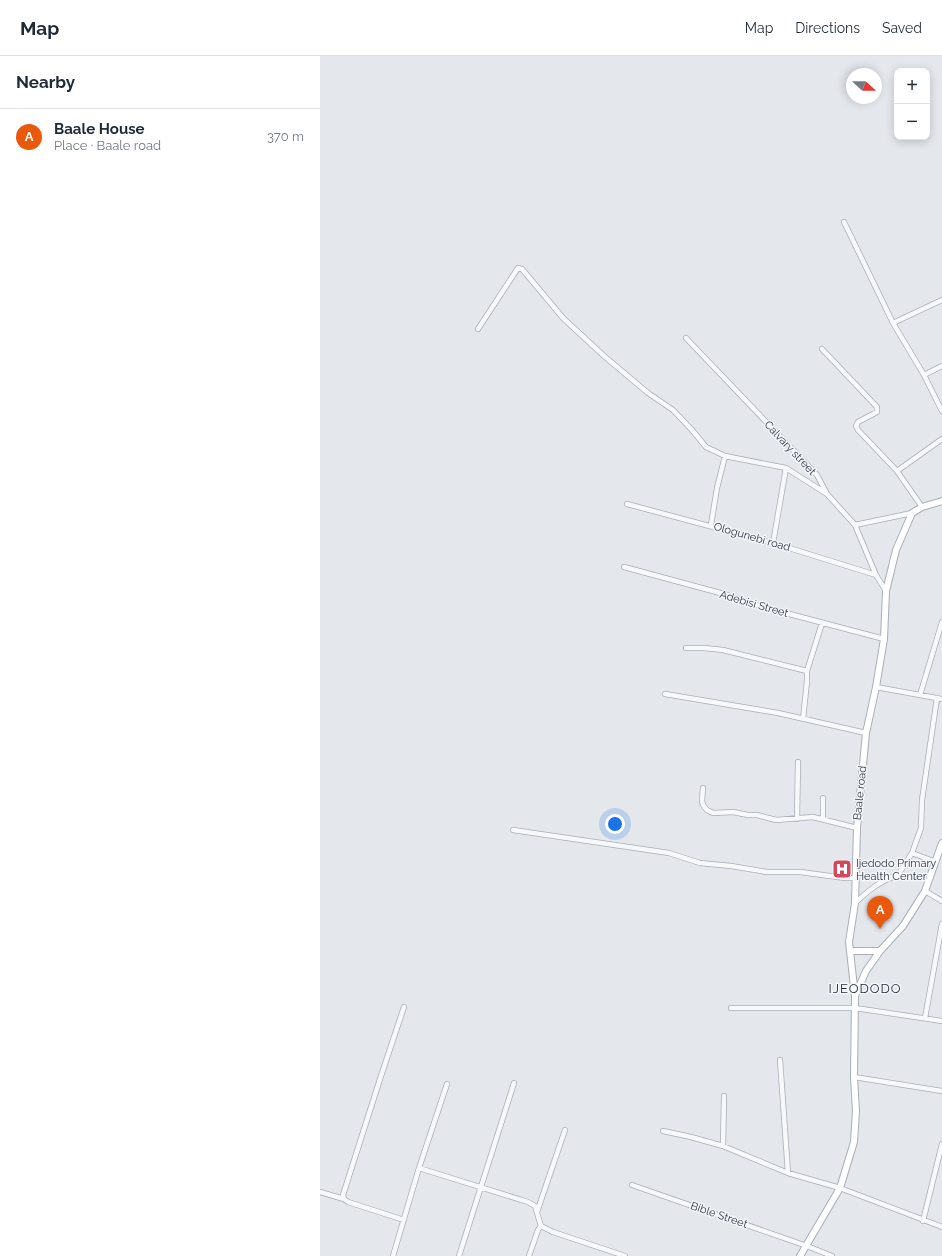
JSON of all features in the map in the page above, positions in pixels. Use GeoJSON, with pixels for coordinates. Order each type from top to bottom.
{"type":"FeatureCollection","features":[{"type":"Feature","properties":{"kind":"street"},"geometry":{"type":"LineString","coordinates":[[844,222],[893,323],[924,375],[942,411]]}},
{"type":"Feature","properties":{"kind":"street"},"geometry":{"type":"LineString","coordinates":[[478,329],[518,268],[522,268],[564,318],[604,356],[648,393],[673,410],[706,447],[725,456],[786,468],[827,494]]}},
{"type":"Feature","properties":{"kind":"street"},"geometry":{"type":"LineString","coordinates":[[893,323],[942,300]]}},
{"type":"Feature","properties":{"kind":"street","name":"Calvary street"},"geometry":{"type":"LineString","coordinates":[[686,338],[817,475],[827,494],[855,524],[876,575],[886,592]]}},
{"type":"Feature","properties":{"kind":"street"},"geometry":{"type":"LineString","coordinates":[[822,349],[877,407],[877,412],[858,422],[856,426],[858,430],[897,471],[922,507]]}},
{"type":"Feature","properties":{"kind":"street"},"geometry":{"type":"LineString","coordinates":[[924,375],[942,366]]}},
{"type":"Feature","properties":{"kind":"street"},"geometry":{"type":"LineString","coordinates":[[897,471],[942,439]]}},
{"type":"Feature","properties":{"kind":"street"},"geometry":{"type":"LineString","coordinates":[[711,526],[717,488],[725,456]]}},
{"type":"Feature","properties":{"kind":"street"},"geometry":{"type":"LineString","coordinates":[[773,543],[786,468]]}},
{"type":"Feature","properties":{"kind":"street"},"geometry":{"type":"LineString","coordinates":[[855,524],[912,513],[922,507],[942,501]]}},
{"type":"Feature","properties":{"kind":"street","name":"Ologunebi road"},"geometry":{"type":"LineString","coordinates":[[627,504],[773,543],[876,575]]}},
{"type":"Feature","properties":{"kind":"street","name":"Baale road"},"geometry":{"type":"LineString","coordinates":[[800,1256],[840,1188],[854,1142],[856,1110],[854,1077],[855,996],[849,942],[855,903],[857,828],[866,733],[884,639],[886,592],[896,550],[912,513]]}},
{"type":"Feature","properties":{"kind":"street","name":"Adebisi Street"},"geometry":{"type":"LineString","coordinates":[[624,567],[724,594],[763,607],[884,639]]}},
{"type":"Feature","properties":{"kind":"street"},"geometry":{"type":"LineString","coordinates":[[920,695],[942,622]]}},
{"type":"Feature","properties":{"kind":"street"},"geometry":{"type":"LineString","coordinates":[[803,719],[807,671],[822,623]]}},
{"type":"Feature","properties":{"kind":"street"},"geometry":{"type":"LineString","coordinates":[[686,648],[712,648],[723,650],[807,671]]}},
{"type":"Feature","properties":{"kind":"street"},"geometry":{"type":"LineString","coordinates":[[855,903],[877,885],[893,876],[898,875],[912,853],[921,828],[922,800],[940,699],[876,687]]}},
{"type":"Feature","properties":{"kind":"street"},"geometry":{"type":"LineString","coordinates":[[665,694],[803,719],[866,733]]}},
{"type":"Feature","properties":{"kind":"street"},"geometry":{"type":"LineString","coordinates":[[797,819],[798,762]]}},
{"type":"Feature","properties":{"kind":"street"},"geometry":{"type":"LineString","coordinates":[[703,788],[703,805],[713,813],[732,812],[757,815],[776,820],[813,817],[857,828]]}},
{"type":"Feature","properties":{"kind":"street"},"geometry":{"type":"LineString","coordinates":[[823,798],[823,819]]}},
{"type":"Feature","properties":{"kind":"street"},"geometry":{"type":"LineString","coordinates":[[513,830],[669,854],[700,862],[767,872],[800,872],[855,878]]}},
{"type":"Feature","properties":{"kind":"street"},"geometry":{"type":"LineString","coordinates":[[855,996],[866,971],[880,951],[903,926],[926,891],[942,843]]}},
{"type":"Feature","properties":{"kind":"street"},"geometry":{"type":"LineString","coordinates":[[912,853],[936,862]]}},
{"type":"Feature","properties":{"kind":"street"},"geometry":{"type":"LineString","coordinates":[[926,891],[942,901]]}},
{"type":"Feature","properties":{"kind":"street"},"geometry":{"type":"LineString","coordinates":[[925,1018],[942,924]]}},
{"type":"Feature","properties":{"kind":"street"},"geometry":{"type":"LineString","coordinates":[[850,951],[880,951]]}},
{"type":"Feature","properties":{"kind":"street"},"geometry":{"type":"LineString","coordinates":[[344,1199],[380,1076],[404,1007]]}},
{"type":"Feature","properties":{"kind":"street"},"geometry":{"type":"LineString","coordinates":[[730,1008],[855,1008],[925,1018],[942,1022]]}},
{"type":"Feature","properties":{"kind":"street"},"geometry":{"type":"LineString","coordinates":[[780,1060],[788,1173]]}},
{"type":"Feature","properties":{"kind":"street"},"geometry":{"type":"LineString","coordinates":[[854,1077],[942,1091]]}},
{"type":"Feature","properties":{"kind":"street"},"geometry":{"type":"LineString","coordinates":[[459,1256],[514,1083]]}},
{"type":"Feature","properties":{"kind":"street"},"geometry":{"type":"LineString","coordinates":[[393,1256],[418,1168],[447,1084]]}},
{"type":"Feature","properties":{"kind":"street"},"geometry":{"type":"LineString","coordinates":[[723,1146],[724,1096]]}},
{"type":"Feature","properties":{"kind":"street"},"geometry":{"type":"LineString","coordinates":[[538,1212],[565,1130]]}},
{"type":"Feature","properties":{"kind":"street"},"geometry":{"type":"LineString","coordinates":[[663,1131],[723,1146],[788,1173],[840,1188],[942,1227]]}},
{"type":"Feature","properties":{"kind":"street"},"geometry":{"type":"LineString","coordinates":[[923,1221],[941,1156],[942,1144]]}},
{"type":"Feature","properties":{"kind":"street"},"geometry":{"type":"LineString","coordinates":[[418,1168],[528,1202],[535,1206],[541,1226],[538,1230],[529,1256]]}},
{"type":"Feature","properties":{"kind":"street","name":"Bible Street"},"geometry":{"type":"LineString","coordinates":[[632,1185],[832,1256]]}},
{"type":"Feature","properties":{"kind":"street"},"geometry":{"type":"LineString","coordinates":[[320,1192],[404,1220]]}},
{"type":"Feature","properties":{"kind":"street"},"geometry":{"type":"LineString","coordinates":[[541,1226],[553,1232],[625,1256]]}},
{"type":"Feature","properties":{"kind":"place","name":"Ijedodo Primary Health Center"},"geometry":{"type":"Point","coordinates":[842,869]}},
{"type":"Feature","properties":{"kind":"place","name":"Baale House"},"geometry":{"type":"Point","coordinates":[880,929]}},
{"type":"Feature","properties":{"kind":"district","name":"IJEODODO"},"geometry":{"type":"Point","coordinates":[865,988]}}]}
